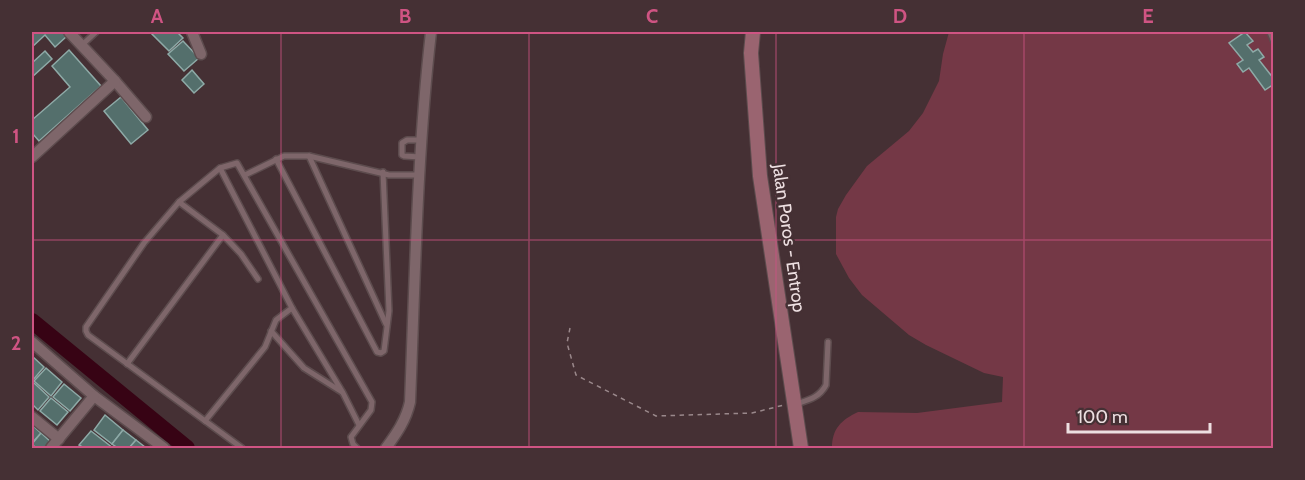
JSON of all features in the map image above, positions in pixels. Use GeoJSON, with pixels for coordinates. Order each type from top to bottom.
{"type":"FeatureCollection","features":[{"type":"Feature","properties":{"kind":"main road","name":"Jalan Poros - Entrop"},"geometry":{"type":"LineString","coordinates":[[753,32],[751,53],[760,176],[801,448]]}},
{"type":"Feature","properties":{"kind":"street"},"geometry":{"type":"LineString","coordinates":[[69,32],[146,117]]}},
{"type":"Feature","properties":{"kind":"street"},"geometry":{"type":"LineString","coordinates":[[192,32],[201,54]]}},
{"type":"Feature","properties":{"kind":"street"},"geometry":{"type":"LineString","coordinates":[[386,448],[403,424],[410,402],[420,157],[430,32]]}},
{"type":"Feature","properties":{"kind":"street"},"geometry":{"type":"LineString","coordinates":[[32,157],[115,81]]}},
{"type":"Feature","properties":{"kind":"street"},"geometry":{"type":"LineString","coordinates":[[32,342],[94,396],[164,448]]}},
{"type":"Feature","properties":{"kind":"street"},"geometry":{"type":"LineString","coordinates":[[51,448],[94,396]]}},
{"type":"Feature","properties":{"kind":"street"},"geometry":{"type":"LineString","coordinates":[[32,417],[59,439]]}},
{"type":"Feature","properties":{"kind":"lane"},"geometry":{"type":"LineString","coordinates":[[82,45],[96,32]]}},
{"type":"Feature","properties":{"kind":"lane"},"geometry":{"type":"LineString","coordinates":[[1270,32],[1274,42]]}},
{"type":"Feature","properties":{"kind":"lane"},"geometry":{"type":"LineString","coordinates":[[420,157],[402,155],[402,143],[407,140],[421,140]]}},
{"type":"Feature","properties":{"kind":"lane"},"geometry":{"type":"LineString","coordinates":[[245,175],[284,156],[309,156],[389,175],[420,175]]}},
{"type":"Feature","properties":{"kind":"lane"},"geometry":{"type":"LineString","coordinates":[[309,156],[387,325]]}},
{"type":"Feature","properties":{"kind":"lane"},"geometry":{"type":"LineString","coordinates":[[276,159],[377,352],[381,353],[384,351],[389,311],[383,172]]}},
{"type":"Feature","properties":{"kind":"lane"},"geometry":{"type":"LineString","coordinates":[[242,448],[88,335],[86,331],[86,327],[144,243],[178,202],[220,168],[237,163],[372,402],[371,410],[351,437],[357,448]]}},
{"type":"Feature","properties":{"kind":"lane"},"geometry":{"type":"LineString","coordinates":[[220,168],[292,308],[343,393],[359,425]]}},
{"type":"Feature","properties":{"kind":"lane"},"geometry":{"type":"LineString","coordinates":[[178,202],[223,235],[241,254],[258,279]]}},
{"type":"Feature","properties":{"kind":"lane"},"geometry":{"type":"LineString","coordinates":[[127,364],[223,235]]}},
{"type":"Feature","properties":{"kind":"lane"},"geometry":{"type":"LineString","coordinates":[[205,421],[265,346],[276,320],[292,308]]}},
{"type":"Feature","properties":{"kind":"lane"},"geometry":{"type":"LineString","coordinates":[[271,331],[304,368],[343,393]]}},
{"type":"Feature","properties":{"kind":"lane"},"geometry":{"type":"LineString","coordinates":[[794,404],[813,399],[826,385],[828,342]]}},
{"type":"Feature","properties":{"kind":"lane"},"geometry":{"type":"LineString","coordinates":[[346,448],[352,440]]}},
{"type":"Feature","properties":{"kind":"path"},"geometry":{"type":"LineString","coordinates":[[570,328],[567,343],[576,375],[656,416],[752,413],[794,404]]}},
{"type":"Feature","properties":{"kind":"shaded area"},"geometry":{"type":"Polygon","coordinates":[[[949,32],[1273,32],[1273,448],[832,448],[836,430],[847,418],[858,412],[917,413],[1002,402],[1003,377],[984,373],[909,335],[862,295],[849,278],[836,254],[838,209],[867,166],[909,131],[923,113],[939,81],[949,32]]]}},
{"type":"Feature","properties":{"kind":"building"},"geometry":{"type":"Polygon","coordinates":[[[32,32],[63,32],[67,36],[55,47],[45,35],[32,47],[32,32]]]}},
{"type":"Feature","properties":{"kind":"building"},"geometry":{"type":"Polygon","coordinates":[[[177,32],[183,38],[169,51],[152,34],[177,32]]]}},
{"type":"Feature","properties":{"kind":"building"},"geometry":{"type":"Polygon","coordinates":[[[1245,32],[1253,41],[1247,45],[1253,52],[1258,49],[1264,57],[1259,60],[1274,79],[1274,84],[1265,90],[1249,68],[1243,72],[1237,64],[1243,60],[1229,43],[1245,32]]]}},
{"type":"Feature","properties":{"kind":"building"},"geometry":{"type":"Polygon","coordinates":[[[183,41],[199,58],[184,71],[168,54],[183,41]]]}},
{"type":"Feature","properties":{"kind":"building"},"geometry":{"type":"Polygon","coordinates":[[[69,50],[101,86],[39,141],[32,133],[32,120],[70,87],[52,66],[69,50]]]}},
{"type":"Feature","properties":{"kind":"building"},"geometry":{"type":"Polygon","coordinates":[[[45,51],[52,59],[32,77],[32,63],[45,51]]]}},
{"type":"Feature","properties":{"kind":"building"},"geometry":{"type":"Polygon","coordinates":[[[192,70],[204,84],[194,93],[182,80],[192,70]]]}},
{"type":"Feature","properties":{"kind":"building"},"geometry":{"type":"Polygon","coordinates":[[[121,97],[148,130],[131,144],[104,111],[121,97]]]}},
{"type":"Feature","properties":{"kind":"building"},"geometry":{"type":"Polygon","coordinates":[[[32,356],[44,367],[33,380],[32,379],[32,356]]]}},
{"type":"Feature","properties":{"kind":"building"},"geometry":{"type":"Polygon","coordinates":[[[46,368],[62,382],[51,396],[34,381],[46,368]]]}},
{"type":"Feature","properties":{"kind":"building"},"geometry":{"type":"Polygon","coordinates":[[[33,382],[49,397],[38,410],[32,404],[33,382]]]}},
{"type":"Feature","properties":{"kind":"building"},"geometry":{"type":"Polygon","coordinates":[[[64,384],[81,398],[70,411],[53,397],[64,384]]]}},
{"type":"Feature","properties":{"kind":"building"},"geometry":{"type":"Polygon","coordinates":[[[51,398],[68,412],[57,425],[40,411],[51,398]]]}},
{"type":"Feature","properties":{"kind":"building"},"geometry":{"type":"Polygon","coordinates":[[[105,415],[123,430],[112,444],[94,430],[105,415]]]}},
{"type":"Feature","properties":{"kind":"building"},"geometry":{"type":"Polygon","coordinates":[[[32,425],[41,433],[32,443],[32,425]]]}},
{"type":"Feature","properties":{"kind":"building"},"geometry":{"type":"Polygon","coordinates":[[[123,430],[136,440],[129,448],[118,448],[112,444],[123,430]]]}},
{"type":"Feature","properties":{"kind":"building"},"geometry":{"type":"Polygon","coordinates":[[[91,431],[113,448],[84,448],[79,445],[91,431]]]}},
{"type":"Feature","properties":{"kind":"building"},"geometry":{"type":"Polygon","coordinates":[[[41,433],[51,442],[45,448],[36,448],[32,444],[41,433]]]}},
{"type":"Feature","properties":{"kind":"building"},"geometry":{"type":"Polygon","coordinates":[[[136,440],[145,447],[129,448],[136,440]]]}},
{"type":"Feature","properties":{"kind":"waterway"},"geometry":{"type":"LineString","coordinates":[[32,321],[187,448]]}}]}
